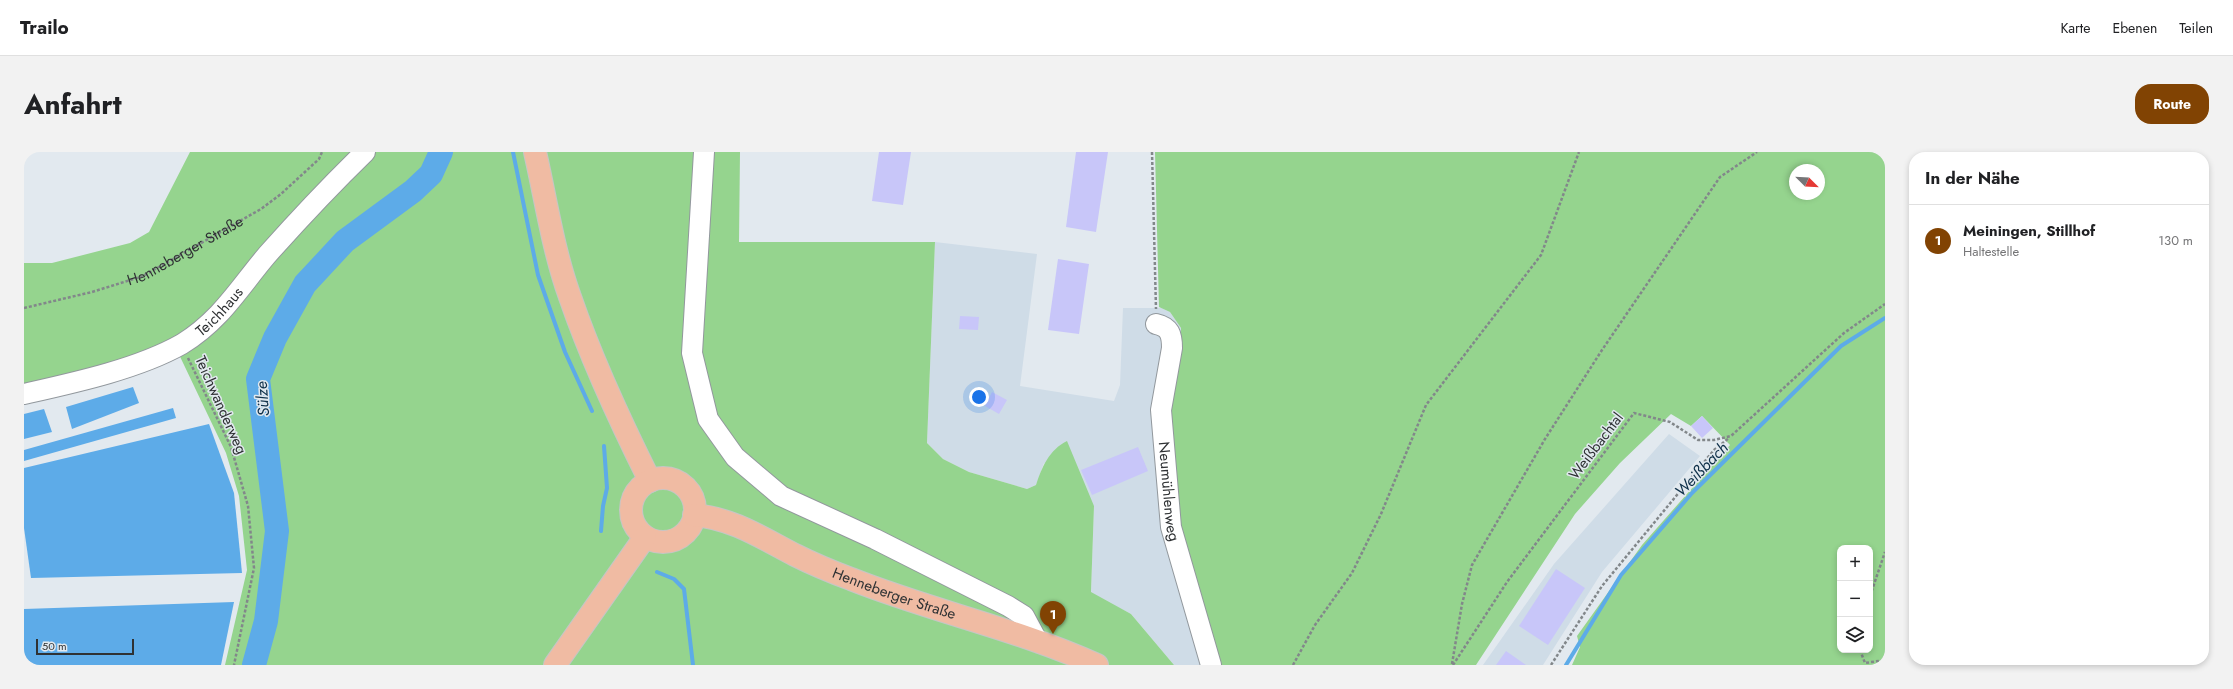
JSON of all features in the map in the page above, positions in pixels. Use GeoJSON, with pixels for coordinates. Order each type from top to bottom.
{"type":"FeatureCollection","features":[{"type":"Feature","properties":{"kind":"main road"},"geometry":{"type":"LineString","coordinates":[[535,152],[556,250],[570,296],[602,383],[650,481]]}},
{"type":"Feature","properties":{"kind":"main road"},"geometry":{"type":"LineString","coordinates":[[666,478],[680,483],[687,489],[693,499],[694,515],[687,531],[674,540],[659,542],[645,537],[634,523],[631,512],[632,502],[637,492],[650,481],[666,478]]}},
{"type":"Feature","properties":{"kind":"main road","name":"Henneberger Straße"},"geometry":{"type":"LineString","coordinates":[[694,515],[717,518],[750,530],[796,555],[851,579],[1038,642],[1097,665]]}},
{"type":"Feature","properties":{"kind":"main road"},"geometry":{"type":"LineString","coordinates":[[555,665],[645,537]]}},
{"type":"Feature","properties":{"kind":"street","name":"Teichhaus"},"geometry":{"type":"LineString","coordinates":[[24,394],[90,378],[149,358],[181,344],[204,328],[227,307],[262,262],[310,206],[365,152]]}},
{"type":"Feature","properties":{"kind":"street"},"geometry":{"type":"LineString","coordinates":[[704,152],[692,353],[708,419],[735,457],[781,496],[875,539],[1008,606],[1024,616],[1038,642]]}},
{"type":"Feature","properties":{"kind":"street","name":"Neumühlenweg"},"geometry":{"type":"LineString","coordinates":[[1156,324],[1163,325],[1170,331],[1172,338],[1172,348],[1160,410],[1171,527],[1211,665]]}},
{"type":"Feature","properties":{"kind":"path","name":"Henneberger Straße"},"geometry":{"type":"LineString","coordinates":[[24,308],[92,292],[144,276],[261,209],[281,194],[319,159],[322,152]]}},
{"type":"Feature","properties":{"kind":"path"},"geometry":{"type":"LineString","coordinates":[[1152,152],[1156,233],[1156,324]]}},
{"type":"Feature","properties":{"kind":"path"},"geometry":{"type":"LineString","coordinates":[[1293,665],[1314,625],[1352,573],[1382,514],[1426,405],[1541,255],[1579,152]]}},
{"type":"Feature","properties":{"kind":"path"},"geometry":{"type":"LineString","coordinates":[[1452,665],[1462,604],[1472,565],[1545,439],[1602,350],[1720,177],[1758,152]]}},
{"type":"Feature","properties":{"kind":"path"},"geometry":{"type":"LineString","coordinates":[[1552,665],[1602,586],[1714,450],[1844,333],[1885,304]]}},
{"type":"Feature","properties":{"kind":"path","name":"Teichwanderweg"},"geometry":{"type":"LineString","coordinates":[[181,344],[231,447],[248,506],[254,568],[234,665]]}},
{"type":"Feature","properties":{"kind":"path","name":"Weißbachtal"},"geometry":{"type":"LineString","coordinates":[[1452,665],[1507,582],[1634,413],[1670,422],[1698,440],[1714,440],[1731,436]]}},
{"type":"Feature","properties":{"kind":"path"},"geometry":{"type":"LineString","coordinates":[[1873,587],[1885,552]]}},
{"type":"Feature","properties":{"kind":"path"},"geometry":{"type":"LineString","coordinates":[[1861,653],[1865,664],[1885,660]]}},
{"type":"Feature","properties":{"kind":"shaded area"},"geometry":{"type":"Polygon","coordinates":[[[935,242],[1037,254],[1020,386],[1114,401],[1120,385],[1123,308],[1162,308],[1170,312],[1181,328],[1214,665],[1174,665],[1131,614],[1091,594],[1094,506],[1044,463],[1036,485],[1027,489],[969,472],[943,459],[927,443],[935,242]]]}},
{"type":"Feature","properties":{"kind":"shaded area"},"geometry":{"type":"Polygon","coordinates":[[[1669,434],[1700,456],[1602,572],[1543,665],[1483,665],[1554,564],[1669,434]]]}},
{"type":"Feature","properties":{"kind":"green space"},"geometry":{"type":"Polygon","coordinates":[[[190,152],[740,152],[739,242],[935,242],[927,443],[943,459],[969,472],[1027,489],[1036,485],[1051,454],[1055,449],[1067,441],[1094,506],[1091,592],[1131,614],[1174,665],[225,665],[247,570],[239,496],[226,453],[174,344],[24,390],[24,263],[52,263],[130,243],[149,232],[190,152]]]}},
{"type":"Feature","properties":{"kind":"green space"},"geometry":{"type":"Polygon","coordinates":[[[1155,152],[1885,152],[1885,665],[1572,665],[1580,647],[1577,636],[1642,545],[1730,445],[1702,416],[1691,426],[1671,414],[1620,463],[1575,514],[1476,665],[1214,665],[1175,525],[1165,411],[1181,342],[1181,328],[1170,312],[1159,307],[1155,152]]]}},
{"type":"Feature","properties":{"kind":"water"},"geometry":{"type":"Polygon","coordinates":[[[133,387],[139,403],[72,429],[66,407],[133,387]]]}},
{"type":"Feature","properties":{"kind":"water"},"geometry":{"type":"Polygon","coordinates":[[[173,408],[176,418],[24,461],[24,450],[173,408]]]}},
{"type":"Feature","properties":{"kind":"water"},"geometry":{"type":"Polygon","coordinates":[[[44,409],[52,432],[24,439],[24,414],[44,409]]]}},
{"type":"Feature","properties":{"kind":"water"},"geometry":{"type":"Polygon","coordinates":[[[209,424],[234,493],[242,573],[31,578],[24,528],[24,468],[209,424]]]}},
{"type":"Feature","properties":{"kind":"water"},"geometry":{"type":"Polygon","coordinates":[[[234,602],[221,665],[24,665],[24,609],[234,602]]]}},
{"type":"Feature","properties":{"kind":"building"},"geometry":{"type":"Polygon","coordinates":[[[879,152],[911,152],[903,205],[872,201],[879,152]]]}},
{"type":"Feature","properties":{"kind":"building"},"geometry":{"type":"Polygon","coordinates":[[[1076,152],[1108,152],[1096,232],[1066,227],[1076,152]]]}},
{"type":"Feature","properties":{"kind":"building"},"geometry":{"type":"Polygon","coordinates":[[[1058,259],[1089,264],[1079,334],[1048,330],[1058,259]]]}},
{"type":"Feature","properties":{"kind":"building"},"geometry":{"type":"Polygon","coordinates":[[[960,316],[979,317],[978,330],[959,329],[960,316]]]}},
{"type":"Feature","properties":{"kind":"building"},"geometry":{"type":"Polygon","coordinates":[[[992,392],[1007,400],[999,414],[985,406],[992,392]]]}},
{"type":"Feature","properties":{"kind":"building"},"geometry":{"type":"Polygon","coordinates":[[[1702,416],[1713,428],[1702,438],[1691,426],[1702,416]]]}},
{"type":"Feature","properties":{"kind":"building"},"geometry":{"type":"Polygon","coordinates":[[[1138,447],[1148,471],[1092,495],[1081,470],[1138,447]]]}},
{"type":"Feature","properties":{"kind":"building"},"geometry":{"type":"Polygon","coordinates":[[[1556,569],[1585,588],[1548,645],[1519,626],[1556,569]]]}},
{"type":"Feature","properties":{"kind":"building"},"geometry":{"type":"Polygon","coordinates":[[[1506,651],[1526,665],[1496,665],[1506,651]]]}},
{"type":"Feature","properties":{"kind":"waterway","name":"Sülze"},"geometry":{"type":"LineString","coordinates":[[254,665],[266,621],[277,531],[258,379],[275,338],[305,284],[345,241],[413,191],[431,174],[441,152]]}},
{"type":"Feature","properties":{"kind":"waterway"},"geometry":{"type":"LineString","coordinates":[[513,152],[538,275],[565,352],[592,411]]}},
{"type":"Feature","properties":{"kind":"waterway","name":"Weißbach"},"geometry":{"type":"LineString","coordinates":[[1566,665],[1621,575],[1692,493],[1841,346],[1885,318]]}},
{"type":"Feature","properties":{"kind":"waterway"},"geometry":{"type":"LineString","coordinates":[[601,531],[603,506],[607,488],[604,446]]}},
{"type":"Feature","properties":{"kind":"waterway"},"geometry":{"type":"LineString","coordinates":[[657,572],[674,579],[684,589],[693,665]]}},
{"type":"Feature","properties":{"kind":"place","name":"Meiningen, Stillhof"},"geometry":{"type":"Point","coordinates":[1053,634]}}]}
